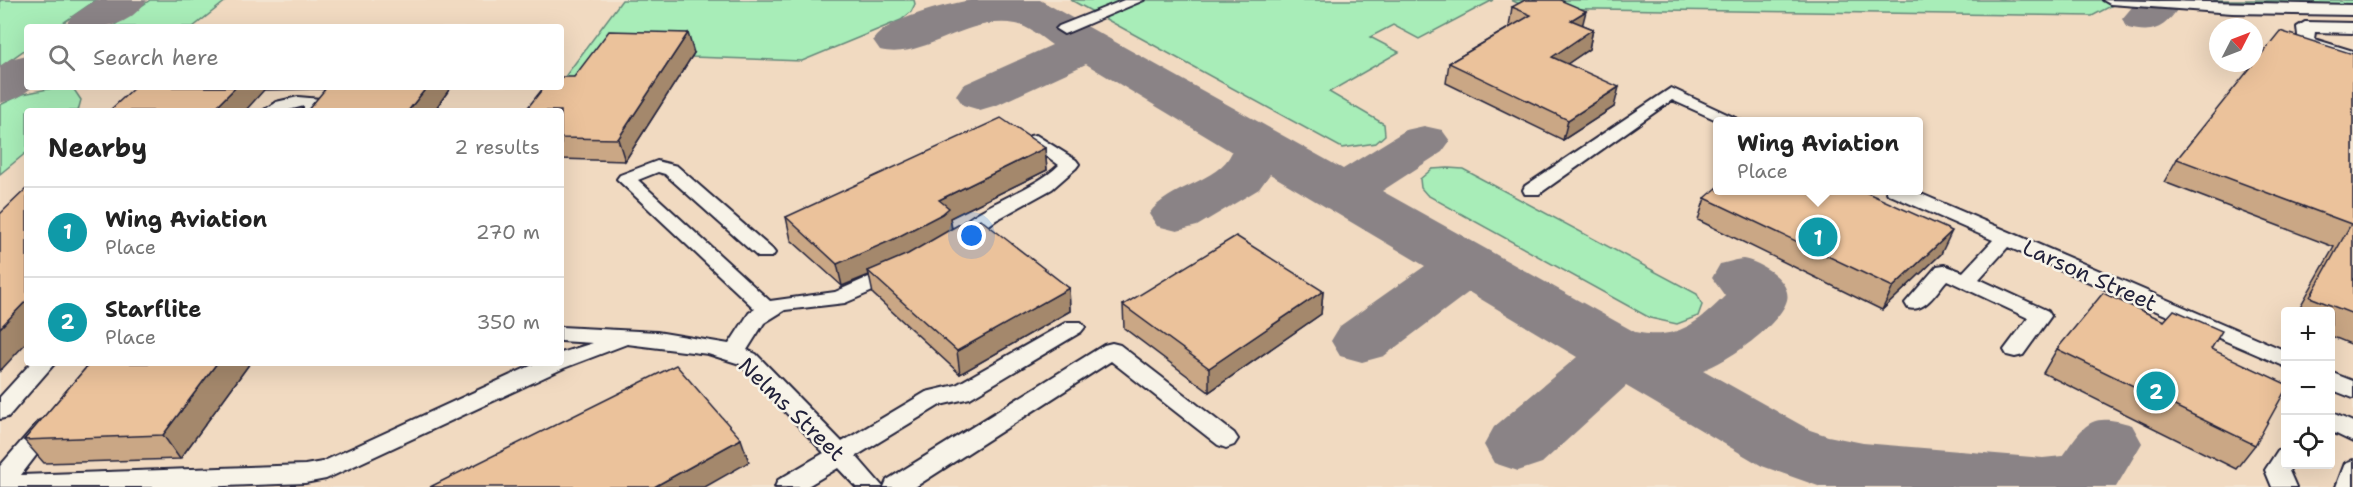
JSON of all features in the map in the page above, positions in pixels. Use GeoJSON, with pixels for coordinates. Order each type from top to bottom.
{"type":"FeatureCollection","features":[{"type":"Feature","properties":{"kind":"lane"},"geometry":{"type":"LineString","coordinates":[[1064,30],[1137,0]]}},
{"type":"Feature","properties":{"kind":"lane"},"geometry":{"type":"LineString","coordinates":[[2110,0],[2232,8],[2353,10]]}},
{"type":"Feature","properties":{"kind":"lane"},"geometry":{"type":"LineString","coordinates":[[2353,28],[2305,27],[2308,34],[2305,41],[2353,56]]}},
{"type":"Feature","properties":{"kind":"lane"},"geometry":{"type":"LineString","coordinates":[[1532,190],[1671,93],[1725,117]]}},
{"type":"Feature","properties":{"kind":"lane"},"geometry":{"type":"LineString","coordinates":[[278,108],[302,101],[315,103],[314,108]]}},
{"type":"Feature","properties":{"kind":"lane"},"geometry":{"type":"LineString","coordinates":[[944,248],[976,223],[1056,180],[1070,164],[1036,140]]}},
{"type":"Feature","properties":{"kind":"lane"},"geometry":{"type":"LineString","coordinates":[[765,253],[671,170],[657,166],[626,179],[769,311]]}},
{"type":"Feature","properties":{"kind":"lane","name":"Larson Street"},"geometry":{"type":"LineString","coordinates":[[1906,195],[2281,358]]}},
{"type":"Feature","properties":{"kind":"lane"},"geometry":{"type":"LineString","coordinates":[[1966,281],[2005,238]]}},
{"type":"Feature","properties":{"kind":"lane"},"geometry":{"type":"LineString","coordinates":[[735,353],[756,318],[780,304],[838,298],[914,264]]}},
{"type":"Feature","properties":{"kind":"lane"},"geometry":{"type":"LineString","coordinates":[[1916,303],[1944,271],[2041,316],[2015,350]]}},
{"type":"Feature","properties":{"kind":"lane"},"geometry":{"type":"LineString","coordinates":[[787,487],[934,398],[962,392],[1074,327]]}},
{"type":"Feature","properties":{"kind":"lane","name":"Nelms Street"},"geometry":{"type":"LineString","coordinates":[[564,333],[708,347],[735,353],[748,359],[872,487]]}},
{"type":"Feature","properties":{"kind":"lane"},"geometry":{"type":"LineString","coordinates":[[564,360],[588,350],[633,339]]}},
{"type":"Feature","properties":{"kind":"lane"},"geometry":{"type":"LineString","coordinates":[[896,487],[1112,350],[1226,439]]}},
{"type":"Feature","properties":{"kind":"lane"},"geometry":{"type":"LineString","coordinates":[[0,411],[41,366]]}},
{"type":"Feature","properties":{"kind":"lane"},"geometry":{"type":"LineString","coordinates":[[0,484],[305,474],[326,470],[550,366]]}},
{"type":"Feature","properties":{"kind":"lane"},"geometry":{"type":"LineString","coordinates":[[2335,383],[2353,390]]}},
{"type":"Feature","properties":{"kind":"lane"},"geometry":{"type":"LineString","coordinates":[[0,484],[58,414]]}},
{"type":"Feature","properties":{"kind":"lane"},"geometry":{"type":"LineString","coordinates":[[2335,422],[2353,433]]}},
{"type":"Feature","properties":{"kind":"lane"},"geometry":{"type":"LineString","coordinates":[[2281,464],[2277,470],[2284,487]]}},
{"type":"Feature","properties":{"kind":"lane"},"geometry":{"type":"LineString","coordinates":[[2348,487],[2353,470]]}},
{"type":"Feature","properties":{"kind":"shaded area"},"geometry":{"type":"Polygon","coordinates":[[[0,0],[2353,0],[2353,487],[0,487],[0,0]]]}},
{"type":"Feature","properties":{"kind":"green space"},"geometry":{"type":"Polygon","coordinates":[[[0,0],[96,0],[61,24],[24,24],[24,50],[0,67],[0,0]]]}},
{"type":"Feature","properties":{"kind":"green space"},"geometry":{"type":"Polygon","coordinates":[[[150,0],[227,0],[197,24],[116,24],[150,0]]]}},
{"type":"Feature","properties":{"kind":"green space"},"geometry":{"type":"Polygon","coordinates":[[[622,0],[914,0],[915,4],[911,12],[901,20],[802,61],[692,57],[693,53],[568,91],[564,89],[564,78],[622,0]]]}},
{"type":"Feature","properties":{"kind":"green space"},"geometry":{"type":"Polygon","coordinates":[[[1071,0],[1493,0],[1419,39],[1393,25],[1370,37],[1399,52],[1329,92],[1384,124],[1385,135],[1376,143],[1342,148],[1071,0]]]}},
{"type":"Feature","properties":{"kind":"green space"},"geometry":{"type":"Polygon","coordinates":[[[1511,0],[2113,0],[2115,4],[2092,16],[1528,8],[1511,0]]]}},
{"type":"Feature","properties":{"kind":"green space"},"geometry":{"type":"Polygon","coordinates":[[[2214,0],[2353,0],[2353,4],[2214,1],[2214,0]]]}},
{"type":"Feature","properties":{"kind":"green space"},"geometry":{"type":"Polygon","coordinates":[[[43,90],[74,90],[81,100],[79,108],[24,108],[24,154],[0,174],[0,105],[23,94],[43,90]]]}},
{"type":"Feature","properties":{"kind":"green space"},"geometry":{"type":"Polygon","coordinates":[[[1432,169],[1463,169],[1697,294],[1702,305],[1698,316],[1677,324],[1650,318],[1427,195],[1421,188],[1420,179],[1432,169]]]}},
{"type":"Feature","properties":{"kind":"building"},"geometry":{"type":"Polygon","coordinates":[[[1525,0],[1560,0],[1586,11],[1571,20],[1593,29],[1552,57],[1619,87],[1568,120],[1449,63],[1531,15],[1512,7],[1525,0]]]}},
{"type":"Feature","properties":{"kind":"building"},"geometry":{"type":"Polygon","coordinates":[[[609,31],[688,33],[618,139],[564,138],[564,108],[527,108],[542,90],[564,90],[564,77],[574,77],[609,31]]]}},
{"type":"Feature","properties":{"kind":"building"},"geometry":{"type":"Polygon","coordinates":[[[2280,31],[2353,54],[2353,314],[2310,297],[2351,224],[2177,159],[2247,72],[2263,72],[2263,52],[2280,31]]]}},
{"type":"Feature","properties":{"kind":"building"},"geometry":{"type":"Polygon","coordinates":[[[132,90],[233,90],[215,108],[112,108],[132,90]]]}},
{"type":"Feature","properties":{"kind":"building"},"geometry":{"type":"Polygon","coordinates":[[[324,90],[425,90],[410,108],[310,108],[324,90]]]}},
{"type":"Feature","properties":{"kind":"building"},"geometry":{"type":"Polygon","coordinates":[[[1001,118],[1045,148],[939,200],[949,208],[942,214],[892,240],[837,264],[786,217],[1001,118]]]}},
{"type":"Feature","properties":{"kind":"building"},"geometry":{"type":"Polygon","coordinates":[[[24,191],[24,303],[0,328],[0,214],[24,191]]]}},
{"type":"Feature","properties":{"kind":"building"},"geometry":{"type":"Polygon","coordinates":[[[1713,191],[1713,195],[1872,195],[1952,231],[1893,287],[1705,198],[1713,191]]]}},
{"type":"Feature","properties":{"kind":"building"},"geometry":{"type":"Polygon","coordinates":[[[980,219],[1069,288],[957,351],[868,271],[908,254],[965,221],[969,224],[980,219]]]}},
{"type":"Feature","properties":{"kind":"building"},"geometry":{"type":"Polygon","coordinates":[[[1236,236],[1323,291],[1209,368],[1123,305],[1236,236]]]}},
{"type":"Feature","properties":{"kind":"building"},"geometry":{"type":"Polygon","coordinates":[[[2103,293],[2164,321],[2174,310],[2222,331],[2211,349],[2281,382],[2281,398],[2255,445],[2057,349],[2103,293]]]}},
{"type":"Feature","properties":{"kind":"building"},"geometry":{"type":"Polygon","coordinates":[[[676,365],[741,439],[654,487],[430,487],[676,365]]]}},
{"type":"Feature","properties":{"kind":"building"},"geometry":{"type":"Polygon","coordinates":[[[87,366],[215,366],[163,435],[24,440],[87,366]]]}},
{"type":"Feature","properties":{"kind":"taxiway"},"geometry":{"type":"LineString","coordinates":[[91,24],[125,0]]}},
{"type":"Feature","properties":{"kind":"taxiway"},"geometry":{"type":"LineString","coordinates":[[1008,0],[1088,46]]}},
{"type":"Feature","properties":{"kind":"taxiway"},"geometry":{"type":"LineString","coordinates":[[2144,19],[2162,0]]}},
{"type":"Feature","properties":{"kind":"taxiway"},"geometry":{"type":"LineString","coordinates":[[896,40],[947,20],[981,11],[1016,11],[1034,15]]}},
{"type":"Feature","properties":{"kind":"taxiway"},"geometry":{"type":"LineString","coordinates":[[980,95],[1088,46]]}},
{"type":"Feature","properties":{"kind":"taxiway"},"geometry":{"type":"LineString","coordinates":[[1088,46],[1343,193]]}},
{"type":"Feature","properties":{"kind":"taxiway"},"geometry":{"type":"LineString","coordinates":[[0,88],[24,71]]}},
{"type":"Feature","properties":{"kind":"taxiway"},"geometry":{"type":"LineString","coordinates":[[1177,214],[1240,178],[1259,154],[1255,145],[1247,138]]}},
{"type":"Feature","properties":{"kind":"taxiway"},"geometry":{"type":"LineString","coordinates":[[1343,193],[1424,141]]}},
{"type":"Feature","properties":{"kind":"taxiway"},"geometry":{"type":"LineString","coordinates":[[1343,193],[1786,448],[1822,461],[1863,470],[2043,485],[2083,481],[2108,443]]}},
{"type":"Feature","properties":{"kind":"taxiway"},"geometry":{"type":"LineString","coordinates":[[1362,341],[1467,265]]}},
{"type":"Feature","properties":{"kind":"taxiway"},"geometry":{"type":"LineString","coordinates":[[1618,350],[1641,356],[1661,357],[1696,350],[1711,342],[1757,299],[1756,290],[1741,278]]}},
{"type":"Feature","properties":{"kind":"taxiway"},"geometry":{"type":"LineString","coordinates":[[1518,445],[1621,354]]}},
{"type":"Feature","properties":{"kind":"place","name":"Wing Aviation"},"geometry":{"type":"Point","coordinates":[1818,237]}},
{"type":"Feature","properties":{"kind":"place","name":"Starflite"},"geometry":{"type":"Point","coordinates":[2156,391]}}]}
